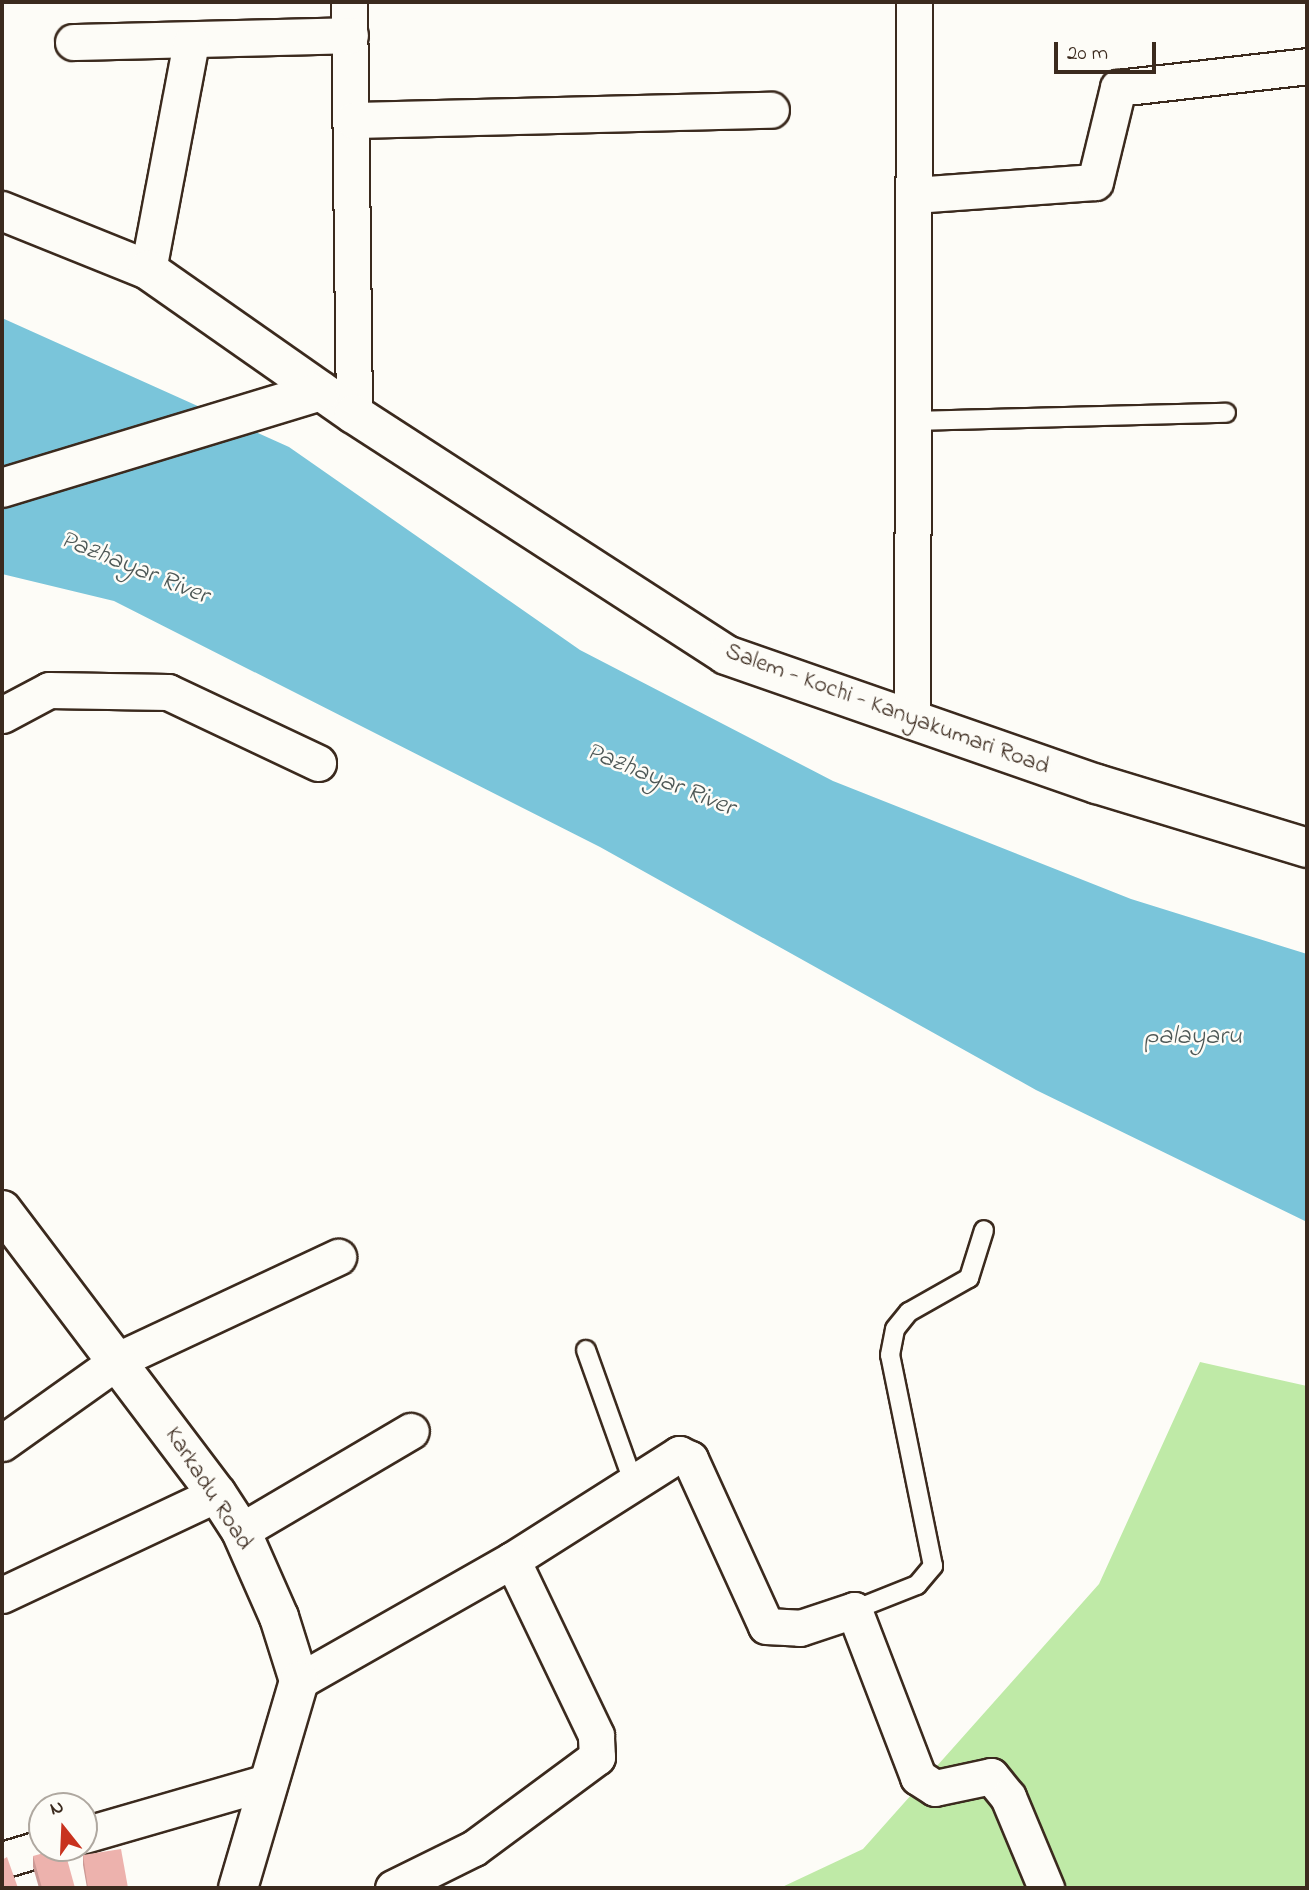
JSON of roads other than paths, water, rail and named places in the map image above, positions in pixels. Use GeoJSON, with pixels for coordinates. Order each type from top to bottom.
{"type":"FeatureCollection","features":[{"type":"Feature","properties":{"kind":"main road","name":"Salem - Kochi - Kanyakumari Road"},"geometry":{"type":"LineString","coordinates":[[2,211],[148,270],[354,414],[726,655],[912,720],[1307,848]]}},
{"type":"Feature","properties":{"kind":"main road"},"geometry":{"type":"LineString","coordinates":[[2,488],[321,391]]}},
{"type":"Feature","properties":{"kind":"main road","name":"Karkadu Road"},"geometry":{"type":"LineString","coordinates":[[2,1210],[120,1359],[241,1531],[299,1681]]}},
{"type":"Feature","properties":{"kind":"main road"},"geometry":{"type":"LineString","coordinates":[[238,1888],[299,1681]]}},
{"type":"Feature","properties":{"kind":"street"},"geometry":{"type":"LineString","coordinates":[[912,720],[914,2]]}},
{"type":"Feature","properties":{"kind":"street"},"geometry":{"type":"LineString","coordinates":[[73,42],[191,43],[349,19],[353,120],[354,414]]}},
{"type":"Feature","properties":{"kind":"street"},"geometry":{"type":"LineString","coordinates":[[148,270],[191,43]]}},
{"type":"Feature","properties":{"kind":"street"},"geometry":{"type":"LineString","coordinates":[[914,195],[1095,182],[1118,88],[1307,66]]}},
{"type":"Feature","properties":{"kind":"street"},"geometry":{"type":"LineString","coordinates":[[353,120],[771,110]]}},
{"type":"Feature","properties":{"kind":"street"},"geometry":{"type":"LineString","coordinates":[[2,715],[49,690],[168,692],[318,763]]}},
{"type":"Feature","properties":{"kind":"street"},"geometry":{"type":"LineString","coordinates":[[2,1443],[120,1359],[338,1257]]}},
{"type":"Feature","properties":{"kind":"street"},"geometry":{"type":"LineString","coordinates":[[241,1531],[411,1431]]}},
{"type":"Feature","properties":{"kind":"street"},"geometry":{"type":"LineString","coordinates":[[299,1681],[512,1560],[670,1454],[690,1459],[765,1626],[800,1628],[854,1610],[918,1777],[935,1788],[990,1776],[1008,1797],[1046,1888]]}},
{"type":"Feature","properties":{"kind":"street"},"geometry":{"type":"LineString","coordinates":[[2,1595],[217,1494]]}},
{"type":"Feature","properties":{"kind":"street"},"geometry":{"type":"LineString","coordinates":[[393,1888],[474,1848],[597,1757],[596,1734],[512,1560]]}},
{"type":"Feature","properties":{"kind":"street"},"geometry":{"type":"LineString","coordinates":[[98,1831],[268,1782]]}},
{"type":"Feature","properties":{"kind":"street"},"geometry":{"type":"LineString","coordinates":[[2,1860],[28,1852]]}},
{"type":"Feature","properties":{"kind":"lane"},"geometry":{"type":"LineString","coordinates":[[913,421],[1226,413]]}},
{"type":"Feature","properties":{"kind":"lane"},"geometry":{"type":"LineString","coordinates":[[854,1610],[917,1585],[933,1566],[890,1355],[895,1329],[909,1312],[969,1278],[984,1230]]}},
{"type":"Feature","properties":{"kind":"lane"},"geometry":{"type":"LineString","coordinates":[[586,1350],[633,1481]]}},
{"type":"Feature","properties":{"kind":"water","name":"palayaru"},"geometry":{"type":"Polygon","coordinates":[[[2,318],[289,447],[580,650],[833,781],[1131,899],[1307,954],[1307,1222],[1036,1090],[600,847],[114,601],[2,574],[2,318]]]}},
{"type":"Feature","properties":{"kind":"water label","name":"Pazhayar River"},"geometry":{"type":"Point","coordinates":[134,569]}},
{"type":"Feature","properties":{"kind":"water label","name":"Pazhayar River"},"geometry":{"type":"Point","coordinates":[660,781]}}]}
